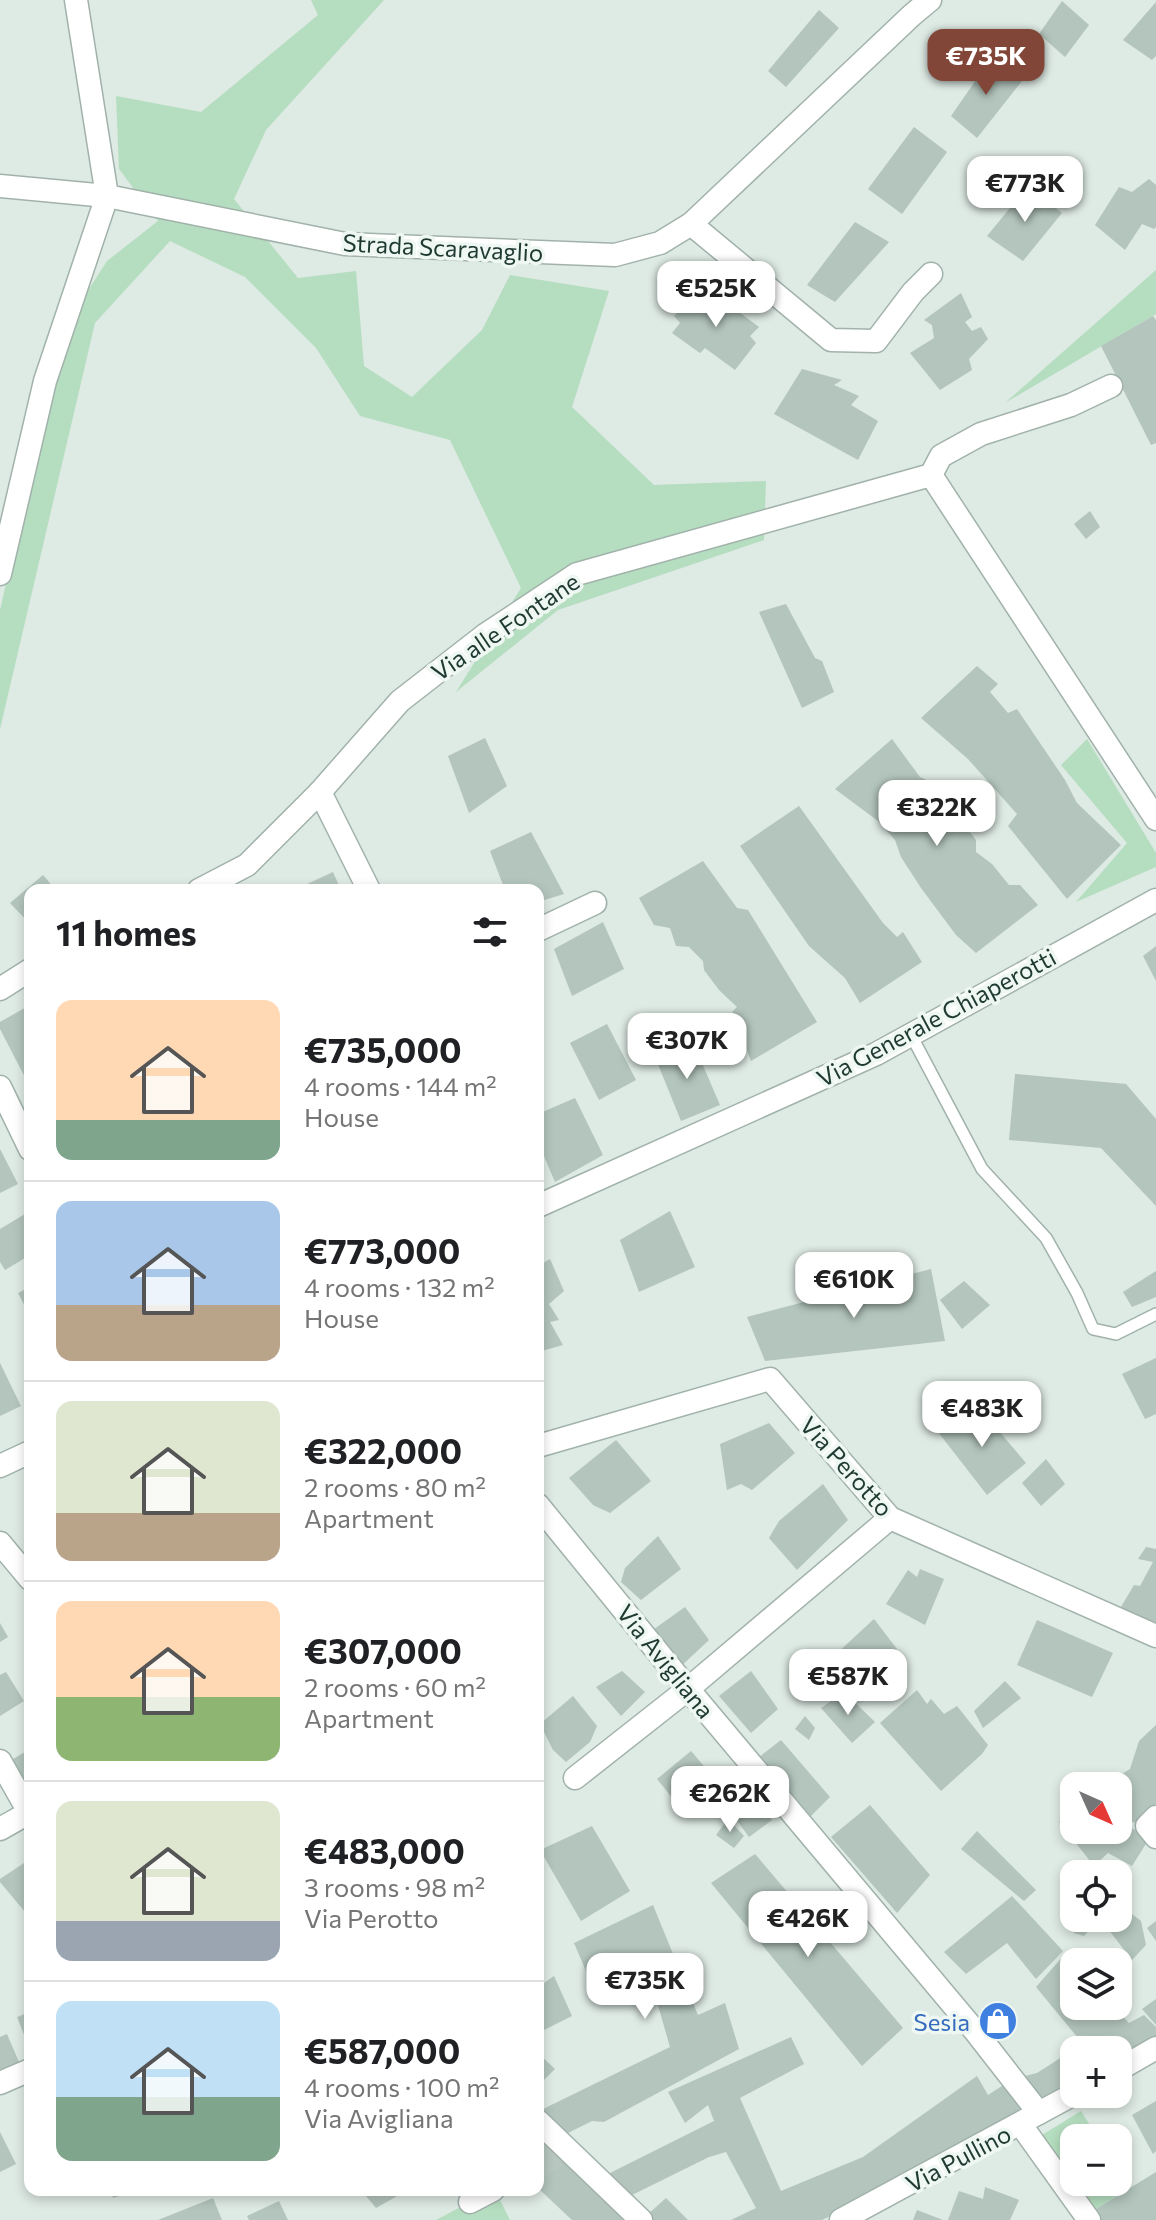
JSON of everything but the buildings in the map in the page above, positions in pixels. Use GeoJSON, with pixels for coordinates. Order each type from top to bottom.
{"type":"FeatureCollection","features":[{"type":"Feature","properties":{"kind":"street"},"geometry":{"type":"LineString","coordinates":[[0,574],[45,381],[107,196],[76,0]]}},
{"type":"Feature","properties":{"kind":"street","name":"Strada Scaravaglio"},"geometry":{"type":"LineString","coordinates":[[0,186],[107,196],[345,244],[615,255],[660,243],[691,224],[930,0]]}},
{"type":"Feature","properties":{"kind":"street"},"geometry":{"type":"LineString","coordinates":[[691,224],[831,340],[876,341],[913,292],[931,274]]}},
{"type":"Feature","properties":{"kind":"street"},"geometry":{"type":"LineString","coordinates":[[1111,386],[1071,405],[981,434],[941,456],[931,475],[1156,819]]}},
{"type":"Feature","properties":{"kind":"street","name":"Via alle Fontane"},"geometry":{"type":"LineString","coordinates":[[211,884],[247,865],[320,792],[400,701],[485,635],[577,574],[931,475]]}},
{"type":"Feature","properties":{"kind":"street"},"geometry":{"type":"LineString","coordinates":[[320,792],[366,884]]}},
{"type":"Feature","properties":{"kind":"street","name":"Via Generale Chiaperotti"},"geometry":{"type":"LineString","coordinates":[[544,1203],[876,1054],[1156,900]]}},
{"type":"Feature","properties":{"kind":"street"},"geometry":{"type":"LineString","coordinates":[[544,927],[595,903]]}},
{"type":"Feature","properties":{"kind":"street"},"geometry":{"type":"LineString","coordinates":[[0,989],[24,974]]}},
{"type":"Feature","properties":{"kind":"street"},"geometry":{"type":"LineString","coordinates":[[0,1087],[24,1137]]}},
{"type":"Feature","properties":{"kind":"street","name":"Via Perotto"},"geometry":{"type":"LineString","coordinates":[[544,1444],[770,1379],[890,1518],[1156,1636]]}},
{"type":"Feature","properties":{"kind":"street"},"geometry":{"type":"LineString","coordinates":[[0,1466],[24,1455]]}},
{"type":"Feature","properties":{"kind":"street","name":"Via Avigliana"},"geometry":{"type":"LineString","coordinates":[[544,1512],[975,2031],[1089,2220]]}},
{"type":"Feature","properties":{"kind":"street"},"geometry":{"type":"LineString","coordinates":[[575,1778],[688,1689],[890,1518]]}},
{"type":"Feature","properties":{"kind":"street"},"geometry":{"type":"LineString","coordinates":[[0,1543],[24,1572]]}},
{"type":"Feature","properties":{"kind":"street"},"geometry":{"type":"LineString","coordinates":[[0,1761],[24,1803]]}},
{"type":"Feature","properties":{"kind":"street"},"geometry":{"type":"LineString","coordinates":[[0,1829],[24,1815]]}},
{"type":"Feature","properties":{"kind":"street"},"geometry":{"type":"LineString","coordinates":[[1156,1817],[1147,1826],[1156,1837]]}},
{"type":"Feature","properties":{"kind":"street"},"geometry":{"type":"LineString","coordinates":[[1132,2062],[1156,2048]]}},
{"type":"Feature","properties":{"kind":"street"},"geometry":{"type":"LineString","coordinates":[[0,2083],[24,2073]]}},
{"type":"Feature","properties":{"kind":"street","name":"Via Pullino"},"geometry":{"type":"LineString","coordinates":[[841,2220],[1060,2102]]}},
{"type":"Feature","properties":{"kind":"street"},"geometry":{"type":"LineString","coordinates":[[544,2128],[564,2153],[641,2220]]}},
{"type":"Feature","properties":{"kind":"street"},"geometry":{"type":"LineString","coordinates":[[470,2202],[482,2196]]}},
{"type":"Feature","properties":{"kind":"lane"},"geometry":{"type":"LineString","coordinates":[[911,1035],[982,1169],[1046,1238],[1093,1329],[1116,1334],[1156,1314]]}},
{"type":"Feature","properties":{"kind":"green space"},"geometry":{"type":"Polygon","coordinates":[[[311,0],[384,0],[266,130],[234,199],[298,278],[356,271],[364,366],[412,397],[482,330],[510,275],[609,291],[572,407],[654,485],[766,481],[764,540],[558,610],[456,692],[521,588],[450,440],[360,416],[316,348],[245,277],[170,241],[95,323],[0,729],[0,610],[66,325],[107,261],[158,221],[119,169],[116,96],[201,112],[318,15],[311,0]]]}},
{"type":"Feature","properties":{"kind":"green space"},"geometry":{"type":"Polygon","coordinates":[[[1156,270],[1156,314],[1005,403],[1156,270]]]}},
{"type":"Feature","properties":{"kind":"green space"},"geometry":{"type":"Polygon","coordinates":[[[1087,739],[1156,853],[1156,867],[1076,902],[1127,843],[1061,765],[1087,739]]]}},
{"type":"Feature","properties":{"kind":"green space"},"geometry":{"type":"Polygon","coordinates":[[[1081,2111],[1089,2124],[1060,2124],[1060,2163],[1042,2135],[1081,2111]]]}},
{"type":"Feature","properties":{"kind":"green space"},"geometry":{"type":"Polygon","coordinates":[[[482,2196],[498,2196],[510,2220],[436,2220],[482,2196]]]}},
{"type":"Feature","properties":{"kind":"green space"},"geometry":{"type":"Polygon","coordinates":[[[1081,2196],[1116,2196],[1091,2212],[1081,2196]]]}},
{"type":"Feature","properties":{"kind":"tunnel"},"geometry":{"type":"LineString","coordinates":[[544,2164],[560,2155]]}},
{"type":"Feature","properties":{"kind":"place","name":"Sesia"},"geometry":{"type":"Point","coordinates":[998,2021]}}]}
